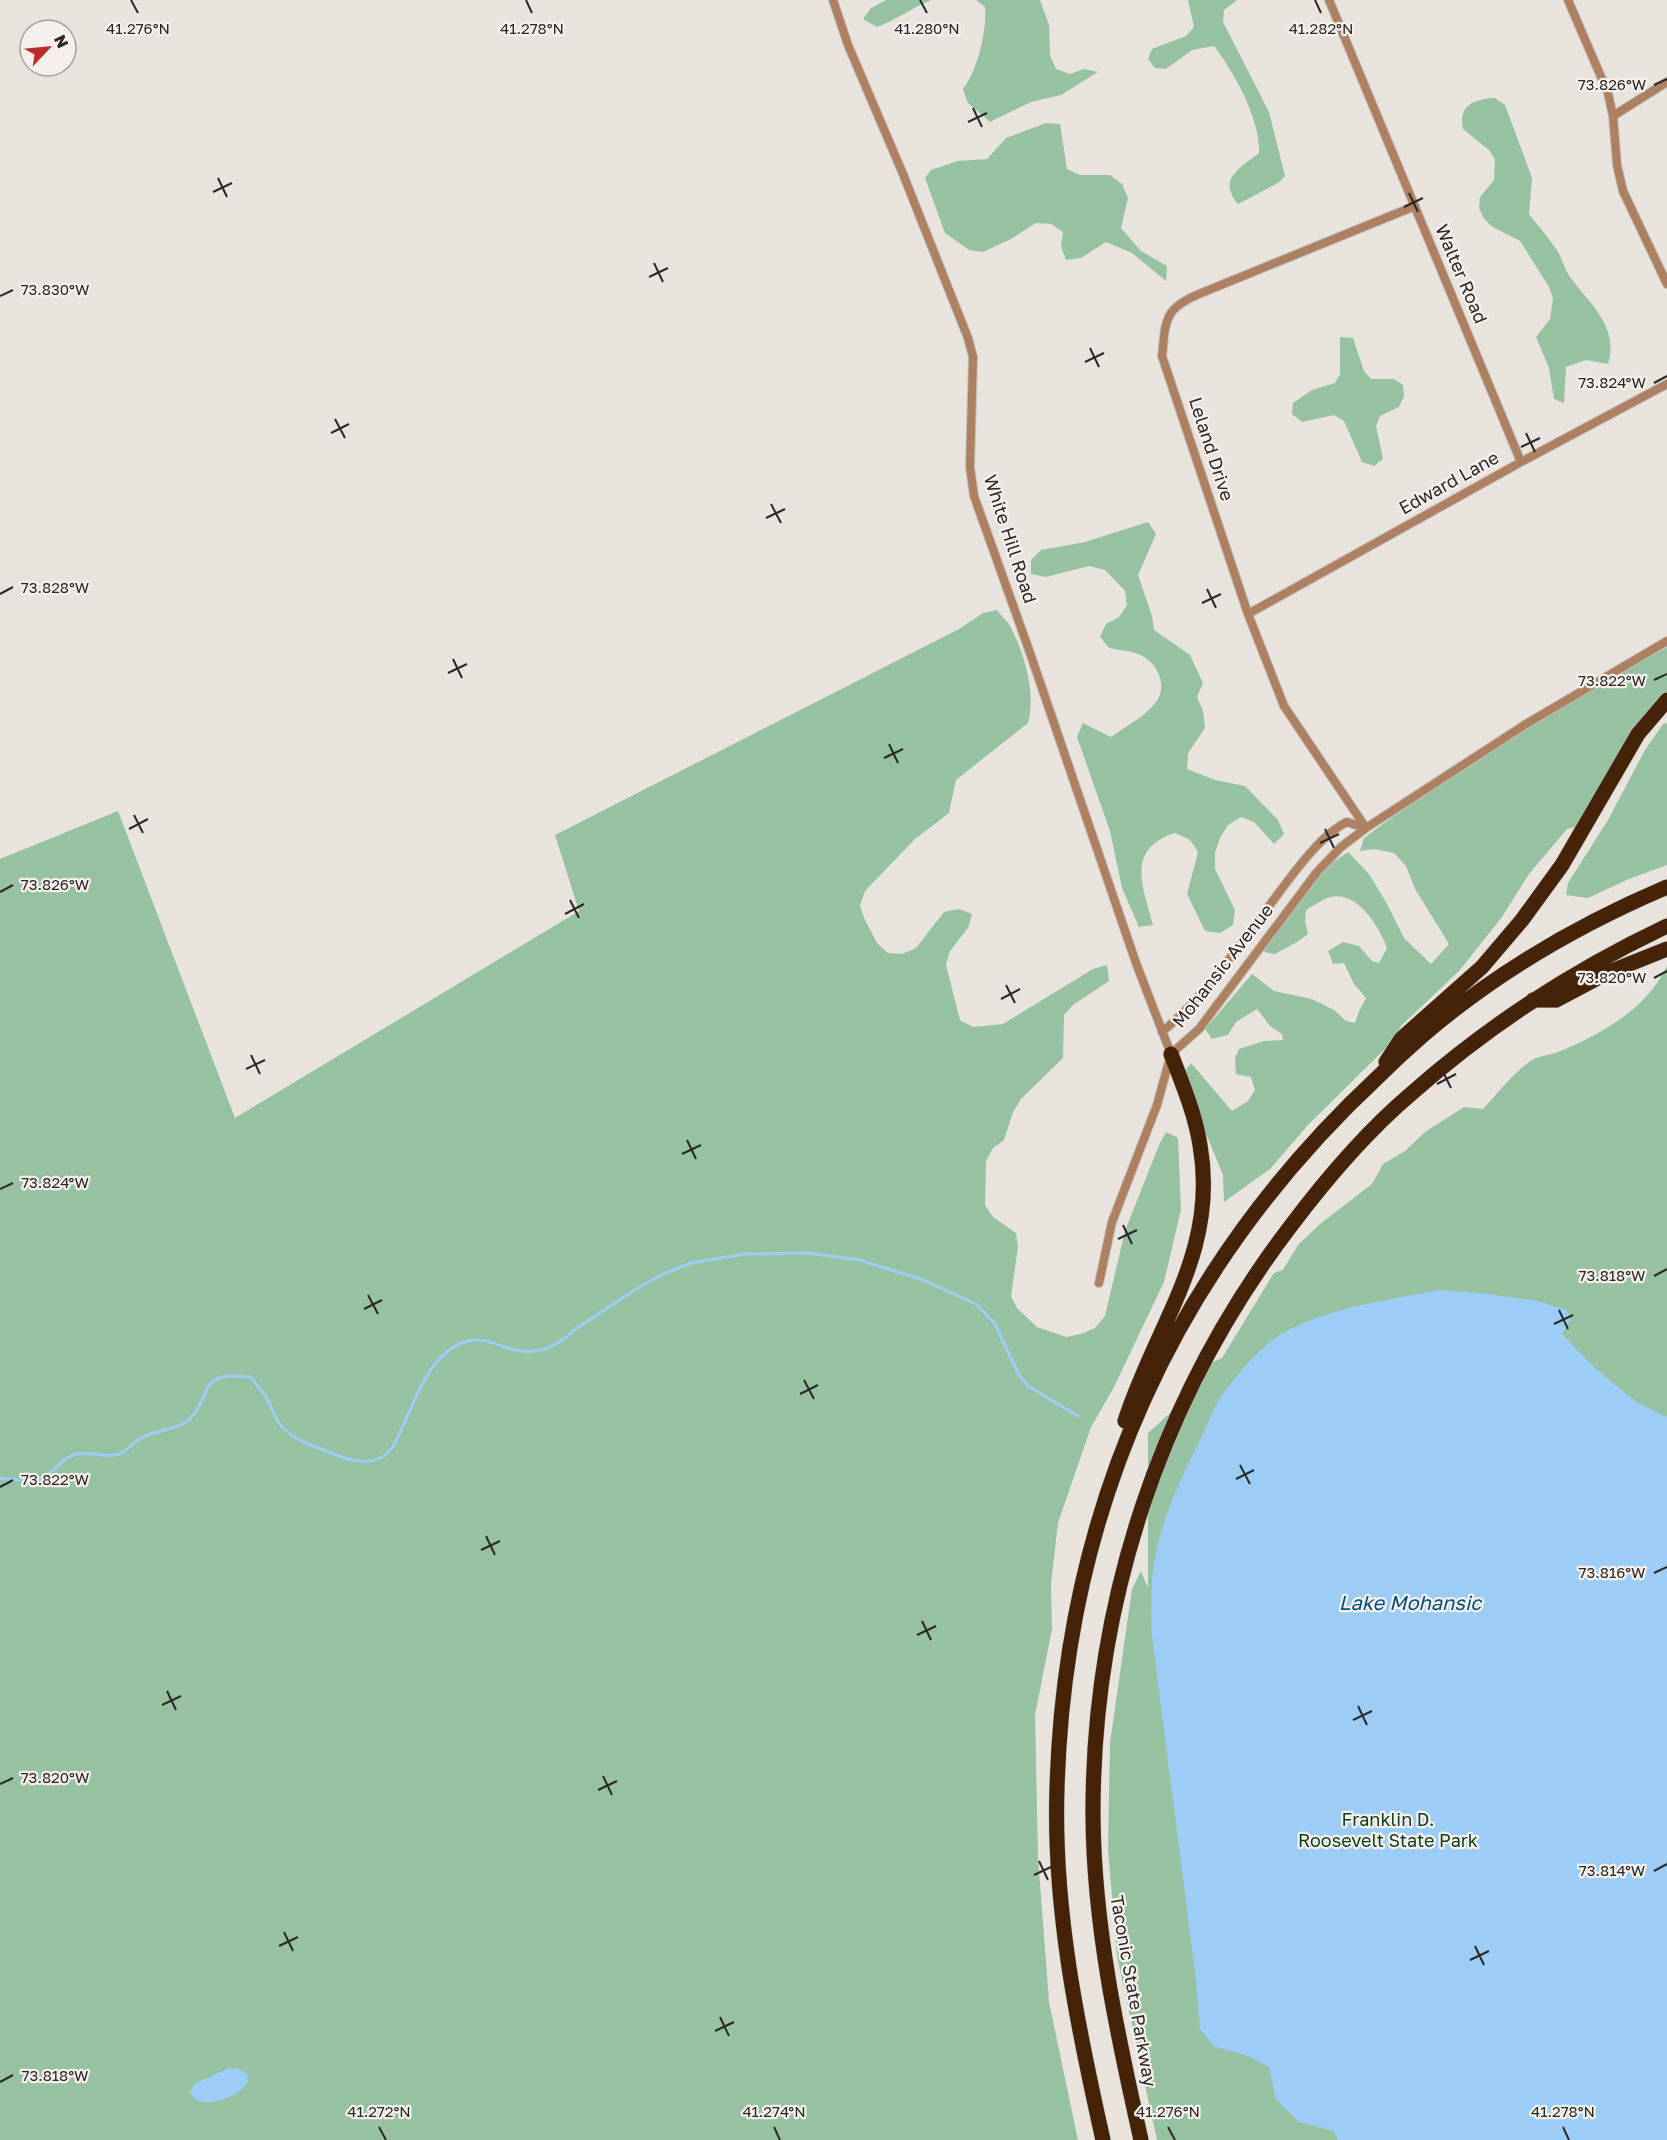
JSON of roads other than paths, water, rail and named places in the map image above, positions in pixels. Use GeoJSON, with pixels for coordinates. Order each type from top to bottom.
{"type":"FeatureCollection","features":[{"type":"Feature","properties":{"kind":"highway"},"geometry":{"type":"LineString","coordinates":[[1382,1074],[1389,1056],[1401,1039],[1482,967],[1522,921],[1562,865],[1638,734],[1667,700]]}},
{"type":"Feature","properties":{"kind":"highway"},"geometry":{"type":"LineString","coordinates":[[1110,1483],[1138,1410],[1155,1375],[1212,1273],[1258,1208],[1330,1122],[1436,1024],[1516,967],[1583,927],[1667,887]]}},
{"type":"Feature","properties":{"kind":"highway","name":"Taconic State Parkway"},"geometry":{"type":"LineString","coordinates":[[1141,2140],[1120,2047],[1106,1970],[1097,1893],[1093,1815],[1096,1738],[1105,1660],[1119,1584],[1140,1509],[1168,1437],[1219,1333],[1259,1268],[1305,1207],[1356,1148],[1411,1094],[1470,1045],[1533,1000],[1599,960],[1667,926]]}},
{"type":"Feature","properties":{"kind":"highway"},"geometry":{"type":"LineString","coordinates":[[1533,1000],[1556,1000],[1607,973],[1667,949]]}},
{"type":"Feature","properties":{"kind":"highway"},"geometry":{"type":"LineString","coordinates":[[1103,2140],[1077,2020],[1065,1943],[1058,1868],[1057,1790],[1061,1711],[1072,1633],[1088,1558],[1110,1483],[1120,1437],[1129,1406],[1185,1279],[1201,1227],[1204,1186],[1200,1144],[1171,1054]]}},
{"type":"Feature","properties":{"kind":"street","name":"White Hill Road"},"geometry":{"type":"LineString","coordinates":[[833,0],[848,45],[903,174],[968,338],[973,357],[970,467],[974,496],[1132,952],[1171,1054]]}},
{"type":"Feature","properties":{"kind":"street","name":"Walter Road"},"geometry":{"type":"LineString","coordinates":[[1329,0],[1521,462]]}},
{"type":"Feature","properties":{"kind":"street"},"geometry":{"type":"LineString","coordinates":[[1568,0],[1608,93],[1613,116],[1617,165],[1623,191],[1667,284]]}},
{"type":"Feature","properties":{"kind":"street"},"geometry":{"type":"LineString","coordinates":[[1613,116],[1667,82]]}},
{"type":"Feature","properties":{"kind":"street","name":"Leland Drive"},"geometry":{"type":"LineString","coordinates":[[1366,828],[1284,706],[1248,614],[1162,356],[1164,332],[1171,313],[1186,301],[1415,206]]}},
{"type":"Feature","properties":{"kind":"street","name":"Edward Lane"},"geometry":{"type":"LineString","coordinates":[[1248,614],[1521,462],[1667,384]]}},
{"type":"Feature","properties":{"kind":"street","name":"Mohansic Avenue"},"geometry":{"type":"LineString","coordinates":[[1099,1283],[1112,1222],[1157,1105],[1171,1054],[1199,1029],[1317,872],[1341,847],[1366,828],[1544,713],[1667,641]]}},
{"type":"Feature","properties":{"kind":"street","name":"Mohansic Avenue"},"geometry":{"type":"LineString","coordinates":[[1162,1032],[1192,1004],[1292,875],[1316,848],[1347,822],[1366,828]]}},
{"type":"Feature","properties":{"kind":"water","name":"Lake Mohansic"},"geometry":{"type":"Polygon","coordinates":[[[1440,1290],[1537,1301],[1566,1310],[1571,1318],[1562,1334],[1595,1368],[1636,1402],[1667,1417],[1667,2140],[1338,2140],[1334,2131],[1299,2122],[1276,2099],[1269,2067],[1245,2055],[1215,2047],[1200,2029],[1196,1980],[1152,1636],[1153,1568],[1168,1511],[1219,1400],[1242,1370],[1275,1338],[1301,1324],[1340,1311],[1440,1290]]]}},
{"type":"Feature","properties":{"kind":"water"},"geometry":{"type":"Polygon","coordinates":[[[229,2068],[236,2068],[247,2073],[248,2082],[244,2088],[218,2101],[200,2101],[194,2098],[190,2091],[196,2083],[229,2068]]]}},
{"type":"Feature","properties":{"kind":"waterway"},"geometry":{"type":"LineString","coordinates":[[0,1478],[25,1481],[37,1479],[49,1474],[63,1461],[74,1455],[119,1454],[146,1435],[184,1423],[196,1412],[208,1387],[219,1378],[230,1376],[251,1377],[267,1399],[282,1427],[300,1440],[352,1460],[364,1462],[376,1460],[392,1448],[426,1378],[442,1356],[452,1348],[475,1340],[526,1352],[539,1351],[561,1341],[633,1291],[663,1274],[691,1263],[745,1254],[808,1253],[859,1260],[921,1279],[976,1304],[995,1324],[1019,1375],[1028,1386],[1078,1416]]}},
{"type":"Feature","properties":{"kind":"park label","name":"Franklin D. Roosevelt State Park"},"geometry":{"type":"Point","coordinates":[1388,1830]}}]}
